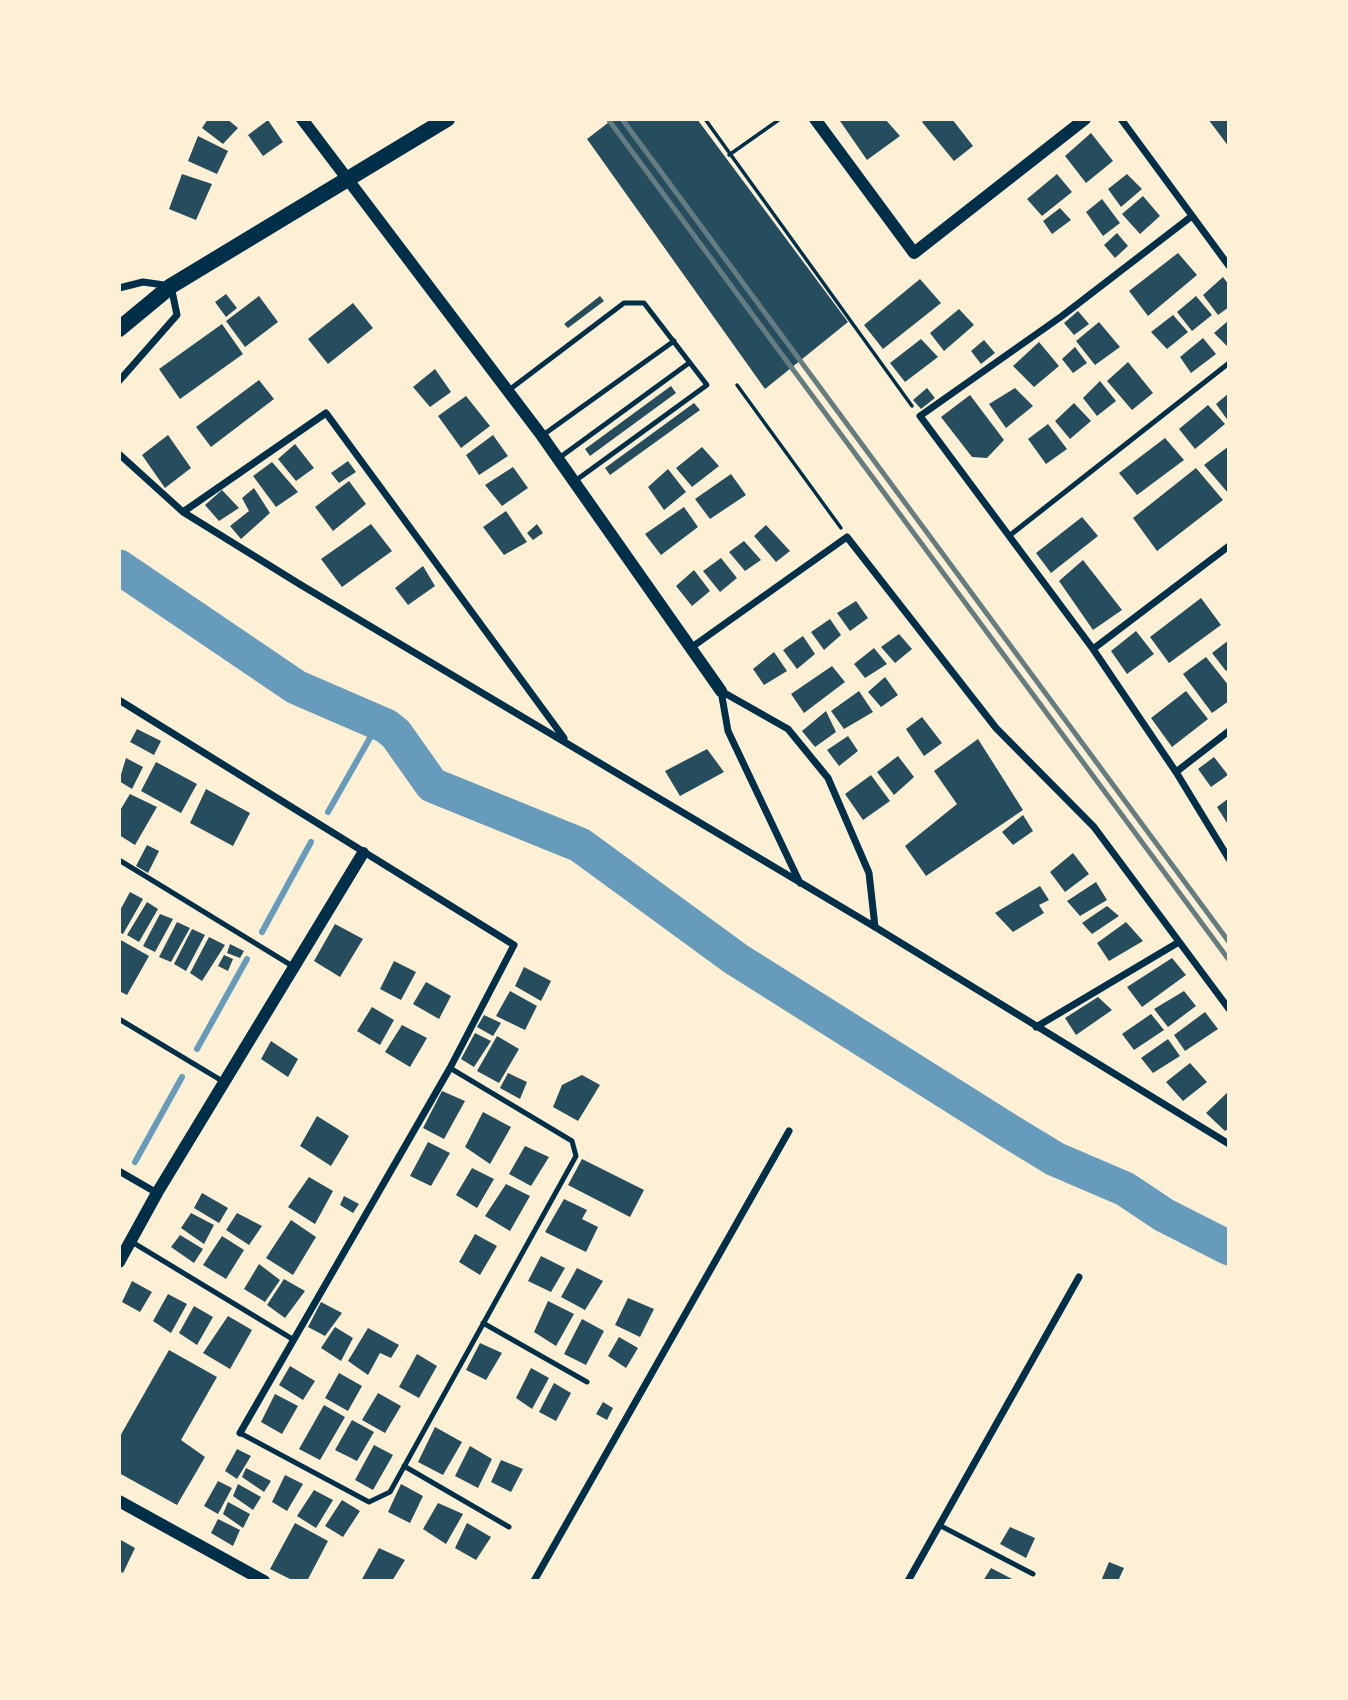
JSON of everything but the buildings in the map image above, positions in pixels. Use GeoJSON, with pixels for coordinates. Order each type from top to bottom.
{"type":"FeatureCollection","features":[{"type":"Feature","properties":{"kind":"main road"},"geometry":{"type":"LineString","coordinates":[[119,329],[171,286],[447,119]]}},
{"type":"Feature","properties":{"kind":"street"},"geometry":{"type":"LineString","coordinates":[[302,119],[509,390],[721,691],[728,731],[801,883]]}},
{"type":"Feature","properties":{"kind":"street"},"geometry":{"type":"LineString","coordinates":[[815,119],[914,253],[1085,119]]}},
{"type":"Feature","properties":{"kind":"street"},"geometry":{"type":"LineString","coordinates":[[1121,119],[1229,266]]}},
{"type":"Feature","properties":{"kind":"street"},"geometry":{"type":"LineString","coordinates":[[1192,216],[1062,316],[920,416],[1093,649],[1176,772],[1229,859]]}},
{"type":"Feature","properties":{"kind":"street"},"geometry":{"type":"LineString","coordinates":[[119,288],[143,282],[171,286],[177,314],[119,381]]}},
{"type":"Feature","properties":{"kind":"street"},"geometry":{"type":"LineString","coordinates":[[183,512],[326,413],[566,741]]}},
{"type":"Feature","properties":{"kind":"street"},"geometry":{"type":"LineString","coordinates":[[119,454],[183,512],[875,927],[1229,1144]]}},
{"type":"Feature","properties":{"kind":"street"},"geometry":{"type":"LineString","coordinates":[[692,647],[847,537],[996,728],[1094,827],[1229,1009]]}},
{"type":"Feature","properties":{"kind":"street"},"geometry":{"type":"LineString","coordinates":[[1093,649],[1229,546]]}},
{"type":"Feature","properties":{"kind":"street"},"geometry":{"type":"LineString","coordinates":[[721,691],[789,729],[828,778],[869,873],[875,927]]}},
{"type":"Feature","properties":{"kind":"street"},"geometry":{"type":"LineString","coordinates":[[119,700],[514,945],[450,1068],[240,1433]]}},
{"type":"Feature","properties":{"kind":"street"},"geometry":{"type":"LineString","coordinates":[[1176,772],[1229,731]]}},
{"type":"Feature","properties":{"kind":"street"},"geometry":{"type":"LineString","coordinates":[[119,1262],[157,1193],[363,853]]}},
{"type":"Feature","properties":{"kind":"street"},"geometry":{"type":"LineString","coordinates":[[1036,1027],[1179,942]]}},
{"type":"Feature","properties":{"kind":"street"},"geometry":{"type":"LineString","coordinates":[[534,1581],[789,1131]]}},
{"type":"Feature","properties":{"kind":"street"},"geometry":{"type":"LineString","coordinates":[[119,1171],[157,1193]]}},
{"type":"Feature","properties":{"kind":"street"},"geometry":{"type":"LineString","coordinates":[[908,1581],[1079,1278]]}},
{"type":"Feature","properties":{"kind":"street"},"geometry":{"type":"LineString","coordinates":[[119,1501],[264,1581]]}},
{"type":"Feature","properties":{"kind":"lane"},"geometry":{"type":"LineString","coordinates":[[509,390],[624,303],[644,303],[706,385],[575,481]]}},
{"type":"Feature","properties":{"kind":"lane"},"geometry":{"type":"LineString","coordinates":[[542,436],[674,341]]}},
{"type":"Feature","properties":{"kind":"lane"},"geometry":{"type":"LineString","coordinates":[[558,459],[689,363]]}},
{"type":"Feature","properties":{"kind":"lane"},"geometry":{"type":"LineString","coordinates":[[1009,537],[1229,363]]}},
{"type":"Feature","properties":{"kind":"lane"},"geometry":{"type":"LineString","coordinates":[[119,860],[294,968]]}},
{"type":"Feature","properties":{"kind":"lane"},"geometry":{"type":"LineString","coordinates":[[119,1019],[224,1082]]}},
{"type":"Feature","properties":{"kind":"lane"},"geometry":{"type":"LineString","coordinates":[[240,1433],[369,1502],[390,1492],[576,1156],[572,1141],[450,1068]]}},
{"type":"Feature","properties":{"kind":"lane"},"geometry":{"type":"LineString","coordinates":[[131,1241],[294,1340]]}},
{"type":"Feature","properties":{"kind":"lane"},"geometry":{"type":"LineString","coordinates":[[483,1323],[587,1382]]}},
{"type":"Feature","properties":{"kind":"lane"},"geometry":{"type":"LineString","coordinates":[[404,1466],[509,1527]]}},
{"type":"Feature","properties":{"kind":"lane"},"geometry":{"type":"LineString","coordinates":[[939,1525],[1033,1574]]}},
{"type":"Feature","properties":{"kind":"path"},"geometry":{"type":"LineString","coordinates":[[705,119],[920,416]]}},
{"type":"Feature","properties":{"kind":"path"},"geometry":{"type":"LineString","coordinates":[[729,155],[780,119]]}},
{"type":"Feature","properties":{"kind":"path"},"geometry":{"type":"LineString","coordinates":[[737,385],[847,537]]}},
{"type":"Feature","properties":{"kind":"waterway"},"geometry":{"type":"LineString","coordinates":[[119,567],[296,687],[386,726],[396,734],[432,785],[580,845],[736,959],[1009,1131],[1055,1159],[1125,1189],[1164,1215],[1229,1248]]}},
{"type":"Feature","properties":{"kind":"waterway"},"geometry":{"type":"LineString","coordinates":[[328,812],[379,722]]}},
{"type":"Feature","properties":{"kind":"waterway"},"geometry":{"type":"LineString","coordinates":[[262,932],[311,842]]}},
{"type":"Feature","properties":{"kind":"waterway"},"geometry":{"type":"LineString","coordinates":[[197,1049],[247,959]]}},
{"type":"Feature","properties":{"kind":"waterway"},"geometry":{"type":"LineString","coordinates":[[135,1162],[182,1077]]}},
{"type":"Feature","properties":{"kind":"railway"},"geometry":{"type":"LineString","coordinates":[[608,119],[1229,960]]}},
{"type":"Feature","properties":{"kind":"railway"},"geometry":{"type":"LineString","coordinates":[[622,119],[1229,942]]}}]}
